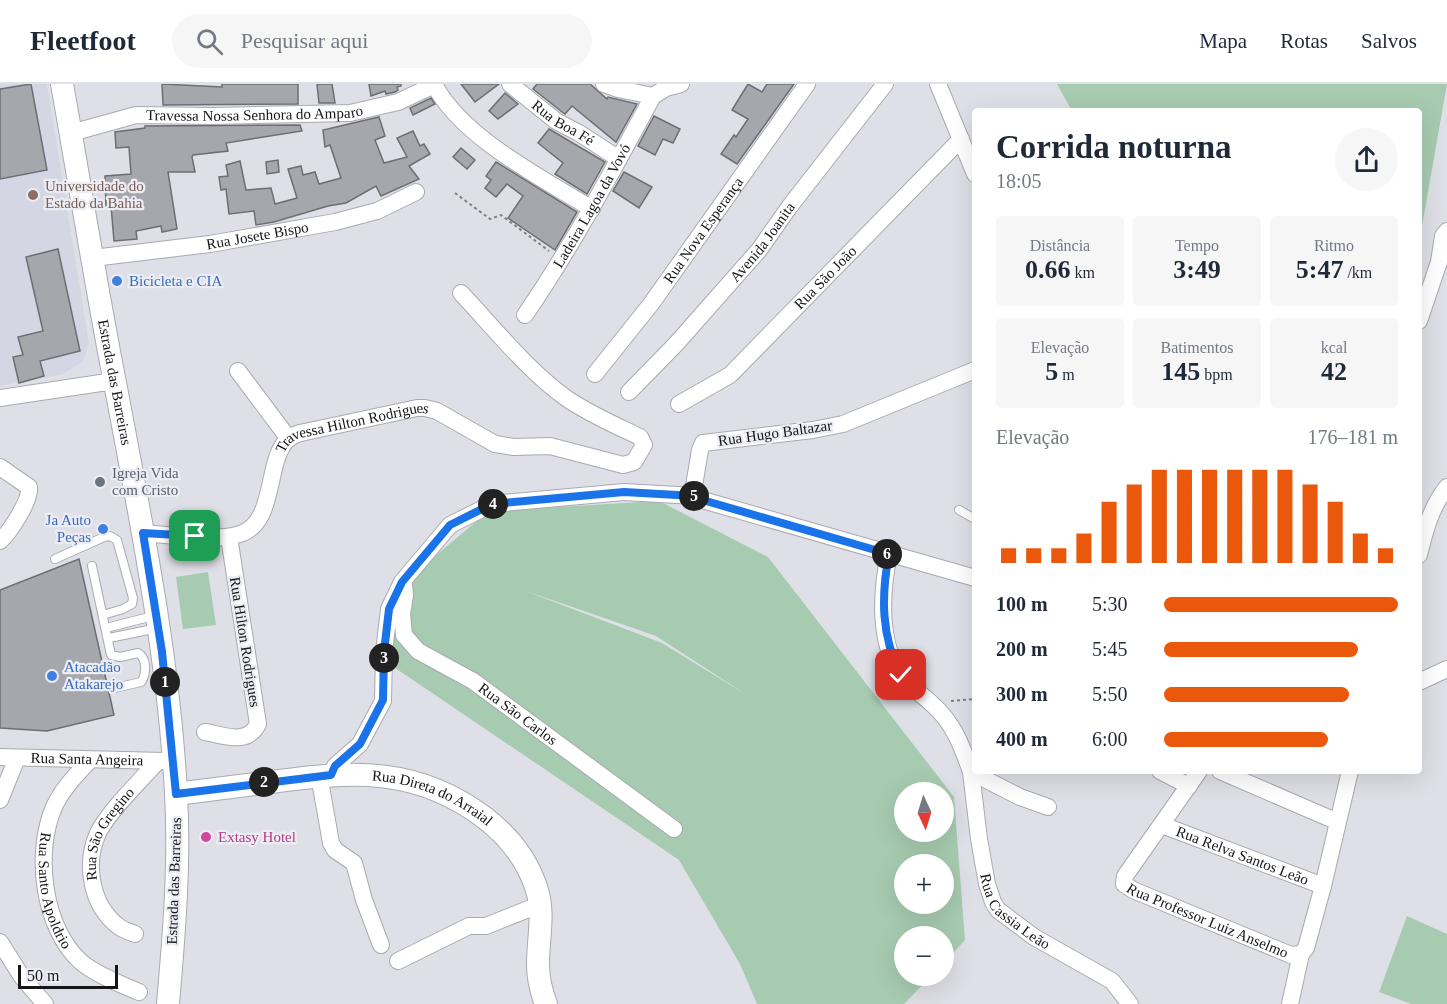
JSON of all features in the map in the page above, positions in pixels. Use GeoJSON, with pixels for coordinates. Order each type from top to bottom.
{"type":"FeatureCollection","features":[{"type":"Feature","properties":{"kind":"main road","name":"Estrada das Barreiras"},"geometry":{"type":"LineString","coordinates":[[62,84],[158,622],[166,760],[176,794],[176,894],[168,1004]]}},
{"type":"Feature","properties":{"kind":"main road","name":"Rua Direta do Arraial"},"geometry":{"type":"LineString","coordinates":[[176,794],[325,775],[385,776],[435,789],[476,811],[510,842],[522,857],[531,874],[541,904],[538,966],[540,986],[546,1004]]}},
{"type":"Feature","properties":{"kind":"street","name":"Rua Boa Fé"},"geometry":{"type":"LineString","coordinates":[[510,84],[556,121],[619,159]]}},
{"type":"Feature","properties":{"kind":"street"},"geometry":{"type":"LineString","coordinates":[[604,84],[653,96],[666,88],[681,84]]}},
{"type":"Feature","properties":{"kind":"street","name":"Rua Nova Esperança"},"geometry":{"type":"LineString","coordinates":[[595,374],[651,304],[807,84]]}},
{"type":"Feature","properties":{"kind":"street","name":"Avenida Joanita"},"geometry":{"type":"LineString","coordinates":[[629,392],[676,344],[759,250],[790,206],[885,84]]}},
{"type":"Feature","properties":{"kind":"street"},"geometry":{"type":"LineString","coordinates":[[938,84],[972,166]]}},
{"type":"Feature","properties":{"kind":"street","name":"Travessa Nossa Senhora do Amparo"},"geometry":{"type":"LineString","coordinates":[[71,133],[136,115],[350,113],[398,102],[434,85]]}},
{"type":"Feature","properties":{"kind":"street"},"geometry":{"type":"LineString","coordinates":[[434,85],[458,117],[482,136],[512,159],[592,209]]}},
{"type":"Feature","properties":{"kind":"street","name":"Ladeira Lagoa da Vovó"},"geometry":{"type":"LineString","coordinates":[[525,315],[592,209],[653,96]]}},
{"type":"Feature","properties":{"kind":"street","name":"Rua São João"},"geometry":{"type":"LineString","coordinates":[[679,404],[730,375],[961,139]]}},
{"type":"Feature","properties":{"kind":"street","name":"Rua Josete Bispo"},"geometry":{"type":"LineString","coordinates":[[93,258],[210,244],[335,222],[377,211],[416,192]]}},
{"type":"Feature","properties":{"kind":"street"},"geometry":{"type":"LineString","coordinates":[[1422,312],[1439,262],[1443,236],[1447,231]]}},
{"type":"Feature","properties":{"kind":"street","name":"Travessa Hilton Rodrigues"},"geometry":{"type":"LineString","coordinates":[[143,533],[229,537],[250,529],[258,521],[262,512],[280,453],[289,439],[305,432],[417,408],[437,411],[495,444],[514,447],[550,446],[623,465],[634,462],[644,445],[640,437],[602,419],[565,397],[524,361],[461,293]]}},
{"type":"Feature","properties":{"kind":"street"},"geometry":{"type":"LineString","coordinates":[[238,371],[289,439]]}},
{"type":"Feature","properties":{"kind":"street","name":"Rua Hugo Baltazar"},"geometry":{"type":"LineString","coordinates":[[701,499],[694,488],[703,443],[813,430],[843,424],[972,371]]}},
{"type":"Feature","properties":{"kind":"street"},"geometry":{"type":"LineString","coordinates":[[0,398],[114,381]]}},
{"type":"Feature","properties":{"kind":"street"},"geometry":{"type":"LineString","coordinates":[[0,467],[29,487],[30,493],[10,530],[0,541]]}},
{"type":"Feature","properties":{"kind":"street"},"geometry":{"type":"LineString","coordinates":[[1422,544],[1429,518],[1447,487]]}},
{"type":"Feature","properties":{"kind":"street"},"geometry":{"type":"LineString","coordinates":[[381,945],[364,900],[354,863],[335,850],[331,843],[325,775],[360,744],[383,700],[384,652],[389,609],[402,582],[450,525],[492,504],[624,492],[701,499],[972,577]]}},
{"type":"Feature","properties":{"kind":"street","name":"Rua Hilton Rodrigues"},"geometry":{"type":"LineString","coordinates":[[205,732],[240,738],[255,731],[258,724],[229,537]]}},
{"type":"Feature","properties":{"kind":"street","name":"Rua Cassia Leão"},"geometry":{"type":"LineString","coordinates":[[889,554],[883,597],[890,650],[901,675],[912,688],[946,717],[955,732],[971,772],[979,839],[987,884],[993,902],[998,910],[1034,937],[1112,981],[1130,1004]]}},
{"type":"Feature","properties":{"kind":"street","name":"Rua São Carlos"},"geometry":{"type":"LineString","coordinates":[[402,582],[405,587],[402,614],[404,635],[418,651],[473,681],[674,829]]}},
{"type":"Feature","properties":{"kind":"street"},"geometry":{"type":"LineString","coordinates":[[1422,681],[1447,669]]}},
{"type":"Feature","properties":{"kind":"street"},"geometry":{"type":"LineString","coordinates":[[0,800],[8,758]]}},
{"type":"Feature","properties":{"kind":"street","name":"Rua Santa Angeira"},"geometry":{"type":"LineString","coordinates":[[8,758],[166,760]]}},
{"type":"Feature","properties":{"kind":"street","name":"Rua Santo Apoldrio"},"geometry":{"type":"LineString","coordinates":[[90,760],[72,779],[54,806],[47,826],[42,854],[51,914],[62,940],[82,963],[119,984],[139,992]]}},
{"type":"Feature","properties":{"kind":"street","name":"Rua São Gregino"},"geometry":{"type":"LineString","coordinates":[[135,934],[119,927],[103,910],[95,895],[91,873],[92,857],[98,833],[109,817],[166,760]]}},
{"type":"Feature","properties":{"kind":"street"},"geometry":{"type":"LineString","coordinates":[[975,774],[1011,793],[1048,807]]}},
{"type":"Feature","properties":{"kind":"street"},"geometry":{"type":"LineString","coordinates":[[1166,774],[1189,786]]}},
{"type":"Feature","properties":{"kind":"street"},"geometry":{"type":"LineString","coordinates":[[1162,825],[1197,774]]}},
{"type":"Feature","properties":{"kind":"street"},"geometry":{"type":"LineString","coordinates":[[1227,774],[1338,822]]}},
{"type":"Feature","properties":{"kind":"street","name":"Rua Professor Luiz Anselmo"},"geometry":{"type":"LineString","coordinates":[[1162,825],[1125,876],[1124,884],[1133,890],[1291,955],[1301,954],[1306,948],[1323,886],[1349,774]]}},
{"type":"Feature","properties":{"kind":"street","name":"Rua Relva Santos Leão"},"geometry":{"type":"LineString","coordinates":[[1162,825],[1323,886]]}},
{"type":"Feature","properties":{"kind":"street"},"geometry":{"type":"LineString","coordinates":[[398,961],[469,926],[486,926],[541,904]]}},
{"type":"Feature","properties":{"kind":"street"},"geometry":{"type":"LineString","coordinates":[[0,942],[29,986],[45,1004]]}},
{"type":"Feature","properties":{"kind":"street"},"geometry":{"type":"LineString","coordinates":[[1290,1004],[1301,954]]}},
{"type":"Feature","properties":{"kind":"lane"},"geometry":{"type":"LineString","coordinates":[[959,510],[972,517]]}},
{"type":"Feature","properties":{"kind":"lane"},"geometry":{"type":"LineString","coordinates":[[55,559],[104,537],[110,536],[117,540],[133,598],[132,604],[103,615]]}},
{"type":"Feature","properties":{"kind":"lane"},"geometry":{"type":"LineString","coordinates":[[92,566],[111,655],[120,657],[138,652],[145,661],[141,682],[115,688]]}},
{"type":"Feature","properties":{"kind":"lane"},"geometry":{"type":"LineString","coordinates":[[106,628],[158,622]]}},
{"type":"Feature","properties":{"kind":"lane"},"geometry":{"type":"LineString","coordinates":[[109,638],[158,622]]}},
{"type":"Feature","properties":{"kind":"path"},"geometry":{"type":"LineString","coordinates":[[455,193],[490,219],[501,215],[561,260]]}},
{"type":"Feature","properties":{"kind":"path"},"geometry":{"type":"LineString","coordinates":[[932,703],[972,699]]}},
{"type":"Feature","properties":{"kind":"shaded area","name":"Universidade do Estado da Bahia"},"geometry":{"type":"Polygon","coordinates":[[[0,84],[47,84],[89,344],[83,361],[64,374],[0,386],[0,84]]]}},
{"type":"Feature","properties":{"kind":"green space"},"geometry":{"type":"Polygon","coordinates":[[[1057,84],[1447,84],[1422,226],[1422,108],[1070,108],[1057,84]]]}},
{"type":"Feature","properties":{"kind":"green space"},"geometry":{"type":"Polygon","coordinates":[[[659,501],[768,557],[942,782],[894,782],[894,842],[954,842],[954,797],[965,940],[954,952],[954,926],[894,926],[894,986],[921,986],[904,1004],[757,1004],[740,964],[679,860],[373,653],[405,581],[489,511],[659,501]],[[523,590],[662,643],[750,697],[656,636],[523,590]]]}},
{"type":"Feature","properties":{"kind":"green space"},"geometry":{"type":"Polygon","coordinates":[[[208,572],[216,625],[183,629],[176,577],[208,572]]]}},
{"type":"Feature","properties":{"kind":"green space"},"geometry":{"type":"Polygon","coordinates":[[[1407,916],[1447,934],[1447,1004],[1411,1004],[1379,992],[1407,916]]]}},
{"type":"Feature","properties":{"kind":"building"},"geometry":{"type":"Polygon","coordinates":[[[31,84],[47,170],[0,179],[0,89],[31,84]]]}},
{"type":"Feature","properties":{"kind":"building"},"geometry":{"type":"Polygon","coordinates":[[[162,84],[222,87],[222,84],[298,84],[298,104],[163,105],[162,84]]]}},
{"type":"Feature","properties":{"kind":"building"},"geometry":{"type":"Polygon","coordinates":[[[317,84],[332,84],[335,103],[319,103],[317,84]]]}},
{"type":"Feature","properties":{"kind":"building"},"geometry":{"type":"Polygon","coordinates":[[[369,84],[401,84],[401,86],[397,87],[398,90],[395,92],[386,94],[385,91],[371,96],[369,84]]]}},
{"type":"Feature","properties":{"kind":"building"},"geometry":{"type":"Polygon","coordinates":[[[461,84],[499,84],[475,102],[461,84]]]}},
{"type":"Feature","properties":{"kind":"building"},"geometry":{"type":"Polygon","coordinates":[[[537,84],[590,84],[607,99],[608,97],[637,104],[616,142],[572,106],[565,114],[562,112],[533,89],[537,84]]]}},
{"type":"Feature","properties":{"kind":"building"},"geometry":{"type":"Polygon","coordinates":[[[748,84],[762,92],[767,84],[794,84],[737,164],[721,154],[748,119],[732,110],[748,84]]]}},
{"type":"Feature","properties":{"kind":"building"},"geometry":{"type":"Polygon","coordinates":[[[505,93],[518,104],[498,119],[489,111],[505,93]]]}},
{"type":"Feature","properties":{"kind":"building"},"geometry":{"type":"Polygon","coordinates":[[[431,98],[435,104],[413,115],[410,108],[431,98]]]}},
{"type":"Feature","properties":{"kind":"building"},"geometry":{"type":"Polygon","coordinates":[[[654,116],[680,129],[673,143],[663,139],[655,155],[638,146],[654,116]]]}},
{"type":"Feature","properties":{"kind":"building"},"geometry":{"type":"Polygon","coordinates":[[[379,117],[385,136],[375,140],[384,163],[407,157],[397,138],[413,131],[420,146],[424,144],[430,154],[409,166],[419,179],[381,196],[376,186],[346,203],[274,222],[256,225],[254,211],[229,214],[226,189],[221,190],[219,177],[228,176],[226,165],[240,161],[246,190],[271,188],[275,204],[297,198],[288,169],[301,166],[303,175],[315,172],[319,184],[341,178],[330,145],[325,147],[323,130],[379,117]]]}},
{"type":"Feature","properties":{"kind":"building"},"geometry":{"type":"Polygon","coordinates":[[[300,125],[302,131],[226,143],[228,151],[193,155],[195,172],[168,172],[177,229],[162,232],[161,226],[136,231],[137,239],[114,241],[111,206],[106,206],[105,176],[131,174],[129,147],[116,148],[115,132],[145,128],[145,126],[300,125]]]}},
{"type":"Feature","properties":{"kind":"building"},"geometry":{"type":"Polygon","coordinates":[[[549,129],[605,162],[587,194],[555,174],[563,163],[538,143],[549,129]]]}},
{"type":"Feature","properties":{"kind":"building"},"geometry":{"type":"Polygon","coordinates":[[[461,148],[475,160],[467,169],[453,157],[461,148]]]}},
{"type":"Feature","properties":{"kind":"building"},"geometry":{"type":"Polygon","coordinates":[[[278,160],[279,172],[267,174],[266,162],[278,160]]]}},
{"type":"Feature","properties":{"kind":"building"},"geometry":{"type":"Polygon","coordinates":[[[496,162],[577,212],[555,250],[508,218],[523,196],[507,184],[496,197],[485,188],[491,180],[486,176],[496,162]]]}},
{"type":"Feature","properties":{"kind":"building"},"geometry":{"type":"Polygon","coordinates":[[[624,172],[652,187],[639,208],[613,191],[624,172]]]}},
{"type":"Feature","properties":{"kind":"building"},"geometry":{"type":"Polygon","coordinates":[[[58,249],[80,351],[40,361],[44,376],[19,383],[13,357],[23,355],[18,337],[43,331],[26,257],[58,249]]]}},
{"type":"Feature","properties":{"kind":"building","name":"Atacadão Atakarejo"},"geometry":{"type":"Polygon","coordinates":[[[79,559],[114,715],[47,731],[0,728],[0,590],[79,559]]]}},
{"type":"Feature","properties":{"kind":"place","name":"Universidade do Estado da Bahia"},"geometry":{"type":"Point","coordinates":[33,195]}},
{"type":"Feature","properties":{"kind":"place","name":"Bicicleta e CIA"},"geometry":{"type":"Point","coordinates":[117,281]}},
{"type":"Feature","properties":{"kind":"place","name":"Igreja Vida com Cristo"},"geometry":{"type":"Point","coordinates":[100,482]}},
{"type":"Feature","properties":{"kind":"place","name":"Ja Auto Peças"},"geometry":{"type":"Point","coordinates":[103,529]}},
{"type":"Feature","properties":{"kind":"place","name":"Atacadão Atakarejo"},"geometry":{"type":"Point","coordinates":[52,676]}},
{"type":"Feature","properties":{"kind":"place","name":"Extasy Hotel"},"geometry":{"type":"Point","coordinates":[206,837]}},
{"type":"Feature","properties":{"kind":"route"},"geometry":{"type":"LineString","coordinates":[[195,536],[143,533],[162,652],[176,794],[331,775],[332,769],[360,744],[383,700],[384,652],[389,609],[402,582],[450,525],[492,504],[624,492],[695,496],[889,554],[883,597],[884,617],[887,640],[893,660],[901,675]]}}]}
